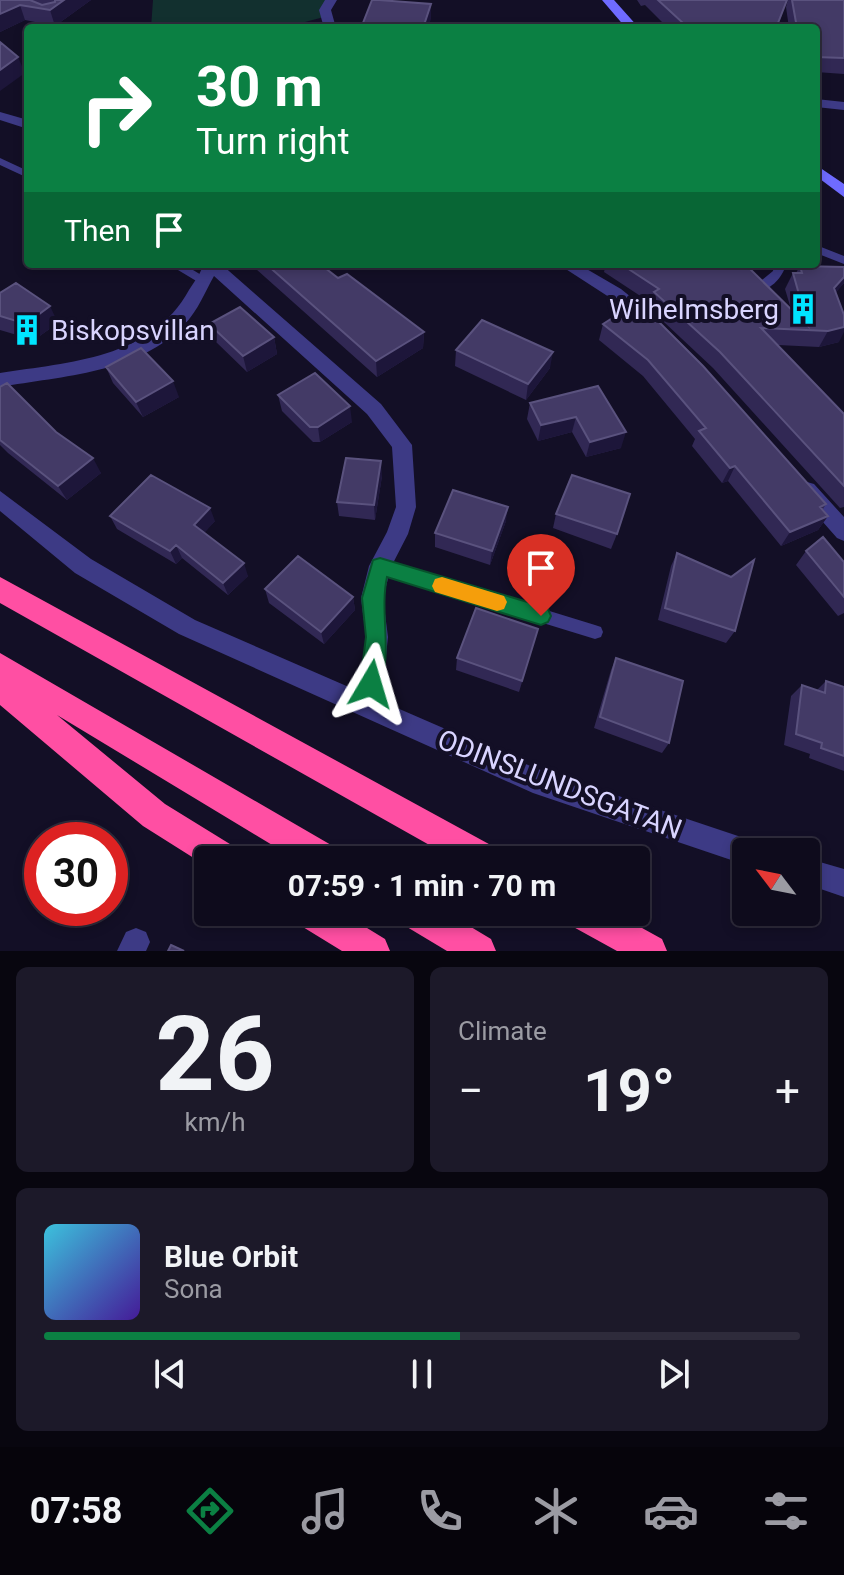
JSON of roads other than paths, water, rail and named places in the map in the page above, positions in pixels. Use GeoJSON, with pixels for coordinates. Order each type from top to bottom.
{"type":"FeatureCollection","features":[{"type":"Feature","properties":{"kind":"highway"},"geometry":{"type":"LineString","coordinates":[[0,589],[462,846]]}},
{"type":"Feature","properties":{"kind":"highway"},"geometry":{"type":"LineString","coordinates":[[0,666],[303,846]]}},
{"type":"Feature","properties":{"kind":"highway"},"geometry":{"type":"LineString","coordinates":[[0,687],[154,815],[204,846]]}},
{"type":"Feature","properties":{"kind":"highway"},"geometry":{"type":"LineString","coordinates":[[333,926],[373,951]]}},
{"type":"Feature","properties":{"kind":"highway"},"geometry":{"type":"LineString","coordinates":[[437,926],[479,951]]}},
{"type":"Feature","properties":{"kind":"highway"},"geometry":{"type":"LineString","coordinates":[[605,926],[650,951]]}},
{"type":"Feature","properties":{"kind":"street"},"geometry":{"type":"LineString","coordinates":[[329,24],[325,10],[331,0]]}},
{"type":"Feature","properties":{"kind":"street"},"geometry":{"type":"LineString","coordinates":[[608,0],[629,24]]}},
{"type":"Feature","properties":{"kind":"street"},"geometry":{"type":"LineString","coordinates":[[820,103],[844,106]]}},
{"type":"Feature","properties":{"kind":"street"},"geometry":{"type":"LineString","coordinates":[[0,116],[24,124]]}},
{"type":"Feature","properties":{"kind":"street"},"geometry":{"type":"LineString","coordinates":[[820,172],[844,192]]}},
{"type":"Feature","properties":{"kind":"street"},"geometry":{"type":"LineString","coordinates":[[589,269],[668,338]]}},
{"type":"Feature","properties":{"kind":"street"},"geometry":{"type":"LineString","coordinates":[[0,380],[87,365],[127,353],[161,335],[180,318],[209,270],[374,409],[402,445],[406,507],[397,534],[380,566],[372,598],[377,637],[368,708]]}},
{"type":"Feature","properties":{"kind":"street"},"geometry":{"type":"LineString","coordinates":[[791,473],[844,532]]}},
{"type":"Feature","properties":{"kind":"street","name":"ODINSLUNDSGATAN"},"geometry":{"type":"LineString","coordinates":[[0,499],[83,566],[187,627],[533,780],[732,847]]}},
{"type":"Feature","properties":{"kind":"street"},"geometry":{"type":"LineString","coordinates":[[820,875],[844,883]]}},
{"type":"Feature","properties":{"kind":"lane"},"geometry":{"type":"LineString","coordinates":[[0,161],[24,173]]}},
{"type":"Feature","properties":{"kind":"lane"},"geometry":{"type":"LineString","coordinates":[[820,251],[844,260]]}},
{"type":"Feature","properties":{"kind":"lane"},"geometry":{"type":"LineString","coordinates":[[761,287],[778,273],[779,268]]}},
{"type":"Feature","properties":{"kind":"lane"},"geometry":{"type":"LineString","coordinates":[[380,566],[595,632]]}},
{"type":"Feature","properties":{"kind":"place","name":"Wilhelmsberg"},"geometry":{"type":"Point","coordinates":[803,309]}},
{"type":"Feature","properties":{"kind":"place","name":"Biskopsvillan"},"geometry":{"type":"Point","coordinates":[27,330]}}]}
